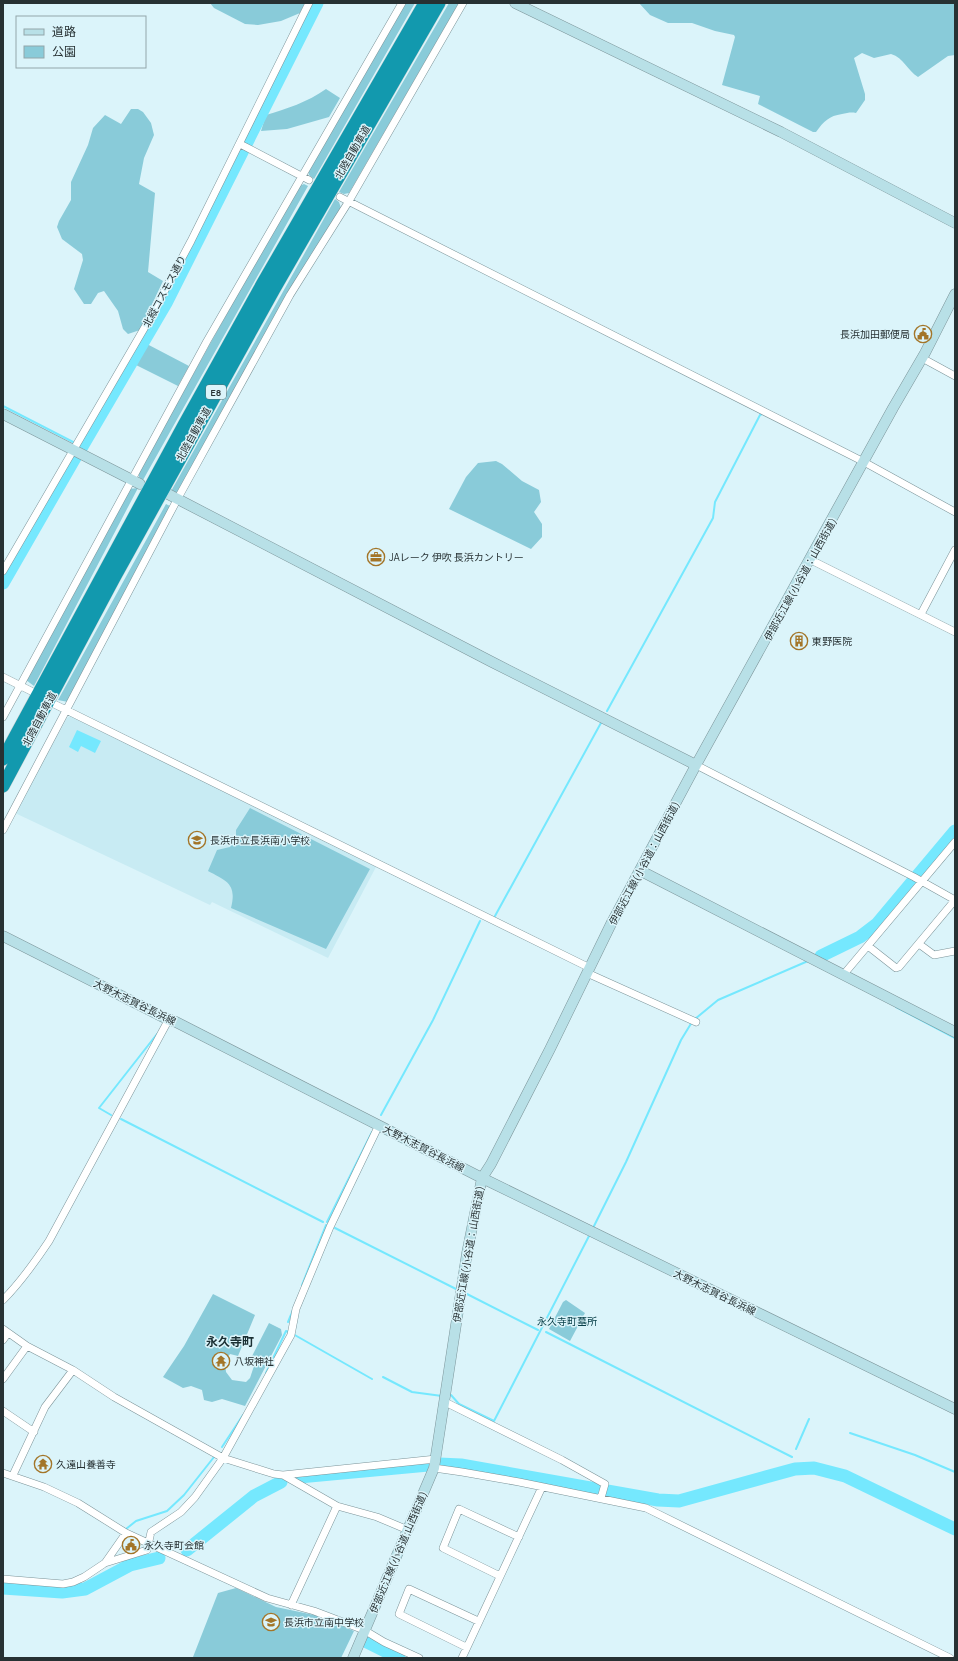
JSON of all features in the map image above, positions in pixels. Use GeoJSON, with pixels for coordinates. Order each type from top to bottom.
{"type":"FeatureCollection","features":[{"type":"Feature","properties":{"kind":"highway","name":"北陸自動車道"},"geometry":{"type":"LineString","coordinates":[[3,759],[188,418],[271,270],[425,3]]}},
{"type":"Feature","properties":{"kind":"highway","name":"北陸自動車道"},"geometry":{"type":"LineString","coordinates":[[3,786],[122,564],[270,295],[439,3]]}},
{"type":"Feature","properties":{"kind":"main road"},"geometry":{"type":"LineString","coordinates":[[515,3],[781,132],[955,223]]}},
{"type":"Feature","properties":{"kind":"main road","name":"伊部近江線(小谷道：山西街道)"},"geometry":{"type":"LineString","coordinates":[[435,1463],[467,1253],[482,1178],[510,1127],[589,971],[612,922],[641,871],[696,765],[924,356],[955,294]]}},
{"type":"Feature","properties":{"kind":"main road"},"geometry":{"type":"LineString","coordinates":[[3,414],[136,481]]}},
{"type":"Feature","properties":{"kind":"main road"},"geometry":{"type":"LineString","coordinates":[[166,493],[492,662],[696,765]]}},
{"type":"Feature","properties":{"kind":"main road"},"geometry":{"type":"LineString","coordinates":[[641,871],[955,1032]]}},
{"type":"Feature","properties":{"kind":"main road","name":"大野木志賀谷長浜線"},"geometry":{"type":"LineString","coordinates":[[3,936],[482,1178],[955,1409]]}},
{"type":"Feature","properties":{"kind":"main road","name":"伊部近江線(小谷道;山西街道)"},"geometry":{"type":"LineString","coordinates":[[353,1658],[435,1463]]}},
{"type":"Feature","properties":{"kind":"street","name":"北縦コスモス通り"},"geometry":{"type":"LineString","coordinates":[[3,571],[149,320],[191,241],[309,3]]}},
{"type":"Feature","properties":{"kind":"street"},"geometry":{"type":"LineString","coordinates":[[3,717],[136,481],[301,176],[402,3]]}},
{"type":"Feature","properties":{"kind":"street"},"geometry":{"type":"LineString","coordinates":[[3,830],[178,498],[290,295],[349,201],[462,3]]}},
{"type":"Feature","properties":{"kind":"street"},"geometry":{"type":"LineString","coordinates":[[244,146],[309,180]]}},
{"type":"Feature","properties":{"kind":"street"},"geometry":{"type":"LineString","coordinates":[[340,197],[864,462],[955,512]]}},
{"type":"Feature","properties":{"kind":"street"},"geometry":{"type":"LineString","coordinates":[[924,356],[955,376]]}},
{"type":"Feature","properties":{"kind":"street"},"geometry":{"type":"LineString","coordinates":[[921,614],[955,550]]}},
{"type":"Feature","properties":{"kind":"street"},"geometry":{"type":"LineString","coordinates":[[811,560],[955,632]]}},
{"type":"Feature","properties":{"kind":"street"},"geometry":{"type":"LineString","coordinates":[[3,678],[31,692]]}},
{"type":"Feature","properties":{"kind":"street"},"geometry":{"type":"LineString","coordinates":[[54,704],[589,971],[693,1021]]}},
{"type":"Feature","properties":{"kind":"street"},"geometry":{"type":"LineString","coordinates":[[696,765],[918,879],[955,900],[899,968],[896,968],[868,946]]}},
{"type":"Feature","properties":{"kind":"street"},"geometry":{"type":"LineString","coordinates":[[844,974],[868,946],[918,879],[955,842]]}},
{"type":"Feature","properties":{"kind":"street"},"geometry":{"type":"LineString","coordinates":[[920,944],[934,955],[955,951]]}},
{"type":"Feature","properties":{"kind":"street"},"geometry":{"type":"LineString","coordinates":[[3,1300],[34,1265],[49,1241],[169,1019]]}},
{"type":"Feature","properties":{"kind":"street"},"geometry":{"type":"LineString","coordinates":[[3,1579],[63,1584],[84,1578],[105,1563],[147,1550],[151,1532],[181,1512],[195,1497],[223,1458],[291,1333],[296,1309],[330,1227],[379,1125]]}},
{"type":"Feature","properties":{"kind":"street"},"geometry":{"type":"LineString","coordinates":[[3,1340],[6,1331],[27,1346],[73,1370],[114,1397],[223,1458],[274,1474],[283,1475],[435,1463],[462,1472],[646,1508],[950,1658]]}},
{"type":"Feature","properties":{"kind":"street"},"geometry":{"type":"LineString","coordinates":[[3,1379],[27,1346]]}},
{"type":"Feature","properties":{"kind":"street"},"geometry":{"type":"LineString","coordinates":[[13,1475],[45,1407],[73,1370]]}},
{"type":"Feature","properties":{"kind":"street"},"geometry":{"type":"LineString","coordinates":[[446,1397],[605,1484],[601,1498]]}},
{"type":"Feature","properties":{"kind":"street"},"geometry":{"type":"LineString","coordinates":[[3,1411],[34,1432]]}},
{"type":"Feature","properties":{"kind":"street"},"geometry":{"type":"LineString","coordinates":[[3,1473],[13,1475],[44,1487],[78,1503],[126,1533],[267,1598],[314,1611],[364,1630],[384,1642],[419,1658]]}},
{"type":"Feature","properties":{"kind":"street"},"geometry":{"type":"LineString","coordinates":[[283,1475],[337,1506],[377,1517],[408,1530]]}},
{"type":"Feature","properties":{"kind":"street"},"geometry":{"type":"LineString","coordinates":[[462,1658],[542,1487]]}},
{"type":"Feature","properties":{"kind":"street"},"geometry":{"type":"LineString","coordinates":[[291,1605],[337,1506]]}},
{"type":"Feature","properties":{"kind":"street"},"geometry":{"type":"LineString","coordinates":[[500,1576],[443,1548],[459,1509],[519,1537]]}},
{"type":"Feature","properties":{"kind":"street"},"geometry":{"type":"LineString","coordinates":[[105,1563],[126,1533]]}},
{"type":"Feature","properties":{"kind":"street"},"geometry":{"type":"LineString","coordinates":[[466,1647],[399,1614],[409,1589],[478,1621]]}},
{"type":"Feature","properties":{"kind":"shaded area","name":"長浜市立長浜南小学校"},"geometry":{"type":"Polygon","coordinates":[[[72,715],[376,867],[328,958],[212,902],[210,905],[15,813],[67,718],[72,715]]]}},
{"type":"Feature","properties":{"kind":"shaded area"},"geometry":{"type":"Polygon","coordinates":[[[77,730],[101,741],[95,753],[81,746],[78,752],[69,747],[77,730]]]}},
{"type":"Feature","properties":{"kind":"green space"},"geometry":{"type":"Polygon","coordinates":[[[210,3],[305,3],[300,13],[281,21],[258,25],[245,24],[214,8],[210,3]]]}},
{"type":"Feature","properties":{"kind":"green space"},"geometry":{"type":"Polygon","coordinates":[[[404,3],[415,3],[314,179],[309,175],[308,169],[404,3]]]}},
{"type":"Feature","properties":{"kind":"green space"},"geometry":{"type":"Polygon","coordinates":[[[449,3],[459,3],[349,193],[344,194],[339,192],[449,3]]]}},
{"type":"Feature","properties":{"kind":"green space"},"geometry":{"type":"Polygon","coordinates":[[[639,3],[955,3],[955,55],[948,56],[918,77],[899,58],[891,54],[874,58],[862,53],[854,58],[865,94],[865,100],[856,113],[847,113],[834,116],[824,122],[816,132],[813,132],[758,104],[760,96],[722,85],[735,37],[734,35],[715,31],[692,23],[668,23],[650,15],[639,3]]]}},
{"type":"Feature","properties":{"kind":"green space"},"geometry":{"type":"Polygon","coordinates":[[[326,89],[340,98],[329,117],[287,129],[261,131],[266,115],[289,108],[319,94],[326,89]]]}},
{"type":"Feature","properties":{"kind":"green space"},"geometry":{"type":"Polygon","coordinates":[[[131,109],[138,109],[143,112],[151,123],[154,135],[144,158],[139,184],[155,193],[148,272],[163,281],[140,330],[128,334],[123,329],[118,311],[104,291],[98,293],[91,304],[84,304],[74,289],[83,260],[82,254],[62,239],[57,227],[71,200],[71,182],[88,145],[93,128],[105,115],[121,124],[131,109]]]}},
{"type":"Feature","properties":{"kind":"green space"},"geometry":{"type":"Polygon","coordinates":[[[304,184],[308,186],[143,480],[139,477],[139,472],[297,187],[304,184]]]}},
{"type":"Feature","properties":{"kind":"green space"},"geometry":{"type":"Polygon","coordinates":[[[335,199],[339,202],[341,208],[177,494],[170,493],[335,199]]]}},
{"type":"Feature","properties":{"kind":"green space"},"geometry":{"type":"Polygon","coordinates":[[[145,343],[189,366],[178,386],[134,364],[145,343]]]}},
{"type":"Feature","properties":{"kind":"green space"},"geometry":{"type":"Polygon","coordinates":[[[496,461],[502,464],[522,481],[539,490],[541,502],[534,512],[542,524],[542,537],[531,549],[449,509],[466,477],[478,463],[496,461]]]}},
{"type":"Feature","properties":{"kind":"green space"},"geometry":{"type":"Polygon","coordinates":[[[138,488],[34,686],[26,680],[129,489],[138,488]]]}},
{"type":"Feature","properties":{"kind":"green space"},"geometry":{"type":"Polygon","coordinates":[[[166,504],[172,507],[68,702],[58,700],[166,504]]]}},
{"type":"Feature","properties":{"kind":"green space"},"geometry":{"type":"Polygon","coordinates":[[[250,808],[370,869],[326,949],[231,908],[233,894],[229,884],[208,871],[217,850],[230,847],[236,840],[236,830],[250,808]]]}},
{"type":"Feature","properties":{"kind":"green space","name":"八坂神社"},"geometry":{"type":"Polygon","coordinates":[[[213,1294],[255,1315],[238,1356],[230,1354],[225,1361],[226,1372],[232,1380],[246,1382],[250,1378],[254,1366],[249,1362],[269,1323],[281,1329],[282,1335],[245,1406],[222,1399],[212,1402],[204,1400],[202,1390],[191,1386],[183,1388],[163,1377],[184,1346],[213,1294]]]}},
{"type":"Feature","properties":{"kind":"green space","name":"永久寺町墓所"},"geometry":{"type":"Polygon","coordinates":[[[566,1300],[585,1313],[570,1341],[549,1329],[563,1302],[566,1300]]]}},
{"type":"Feature","properties":{"kind":"green space","name":"長浜市立南中学校"},"geometry":{"type":"Polygon","coordinates":[[[236,1588],[276,1607],[319,1616],[354,1631],[341,1658],[193,1657],[218,1593],[236,1588]]]}},
{"type":"Feature","properties":{"kind":"waterway"},"geometry":{"type":"LineString","coordinates":[[80,450],[166,303],[317,3]]}},
{"type":"Feature","properties":{"kind":"waterway"},"geometry":{"type":"LineString","coordinates":[[3,406],[75,443]]}},
{"type":"Feature","properties":{"kind":"waterway"},"geometry":{"type":"LineString","coordinates":[[607,711],[713,518],[715,502],[760,415],[762,414]]}},
{"type":"Feature","properties":{"kind":"waterway"},"geometry":{"type":"LineString","coordinates":[[3,583],[76,456]]}},
{"type":"Feature","properties":{"kind":"waterway"},"geometry":{"type":"LineString","coordinates":[[495,916],[602,721]]}},
{"type":"Feature","properties":{"kind":"waterway"},"geometry":{"type":"LineString","coordinates":[[821,956],[860,937],[877,924],[955,831]]}},
{"type":"Feature","properties":{"kind":"waterway"},"geometry":{"type":"LineString","coordinates":[[381,1115],[433,1020],[480,921]]}},
{"type":"Feature","properties":{"kind":"waterway"},"geometry":{"type":"LineString","coordinates":[[695,1019],[718,1000],[808,961]]}},
{"type":"Feature","properties":{"kind":"waterway"},"geometry":{"type":"LineString","coordinates":[[896,1007],[955,1038]]}},
{"type":"Feature","properties":{"kind":"waterway"},"geometry":{"type":"LineString","coordinates":[[593,1228],[626,1162],[681,1040],[692,1022]]}},
{"type":"Feature","properties":{"kind":"waterway"},"geometry":{"type":"LineString","coordinates":[[111,1115],[99,1108],[157,1034]]}},
{"type":"Feature","properties":{"kind":"waterway"},"geometry":{"type":"LineString","coordinates":[[121,1119],[323,1222]]}},
{"type":"Feature","properties":{"kind":"waterway"},"geometry":{"type":"LineString","coordinates":[[327,1222],[372,1132]]}},
{"type":"Feature","properties":{"kind":"waterway"},"geometry":{"type":"LineString","coordinates":[[302,1285],[326,1225]]}},
{"type":"Feature","properties":{"kind":"waterway"},"geometry":{"type":"LineString","coordinates":[[335,1228],[456,1289]]}},
{"type":"Feature","properties":{"kind":"waterway"},"geometry":{"type":"LineString","coordinates":[[448,1395],[451,1395],[459,1404],[494,1421],[589,1236]]}},
{"type":"Feature","properties":{"kind":"waterway"},"geometry":{"type":"LineString","coordinates":[[465,1293],[538,1330]]}},
{"type":"Feature","properties":{"kind":"waterway"},"geometry":{"type":"LineString","coordinates":[[288,1322],[293,1310]]}},
{"type":"Feature","properties":{"kind":"waterway"},"geometry":{"type":"LineString","coordinates":[[266,1373],[286,1331],[289,1332]]}},
{"type":"Feature","properties":{"kind":"waterway"},"geometry":{"type":"LineString","coordinates":[[546,1332],[792,1457]]}},
{"type":"Feature","properties":{"kind":"waterway"},"geometry":{"type":"LineString","coordinates":[[293,1334],[372,1379]]}},
{"type":"Feature","properties":{"kind":"waterway"},"geometry":{"type":"LineString","coordinates":[[383,1377],[412,1392],[442,1396]]}},
{"type":"Feature","properties":{"kind":"waterway"},"geometry":{"type":"LineString","coordinates":[[222,1447],[243,1415]]}},
{"type":"Feature","properties":{"kind":"waterway"},"geometry":{"type":"LineString","coordinates":[[796,1449],[809,1419]]}},
{"type":"Feature","properties":{"kind":"waterway"},"geometry":{"type":"LineString","coordinates":[[850,1433],[915,1455],[955,1472]]}},
{"type":"Feature","properties":{"kind":"waterway"},"geometry":{"type":"LineString","coordinates":[[126,1529],[136,1521],[167,1511],[184,1495],[214,1457]]}},
{"type":"Feature","properties":{"kind":"waterway"},"geometry":{"type":"LineString","coordinates":[[299,1477],[439,1464],[461,1465],[658,1500],[679,1501],[795,1469],[814,1468],[845,1476],[955,1529]]}},
{"type":"Feature","properties":{"kind":"waterway"},"geometry":{"type":"LineString","coordinates":[[187,1550],[254,1496],[281,1482]]}},
{"type":"Feature","properties":{"kind":"waterway"},"geometry":{"type":"LineString","coordinates":[[3,1588],[62,1592],[85,1589],[130,1565],[159,1558]]}},
{"type":"Feature","properties":{"kind":"waterway"},"geometry":{"type":"LineString","coordinates":[[14,1589],[15,1583]]}},
{"type":"Feature","properties":{"kind":"waterway"},"geometry":{"type":"LineString","coordinates":[[367,1642],[399,1658]]}},
{"type":"Feature","properties":{"kind":"place","name":"長浜加田郵便局"},"geometry":{"type":"Point","coordinates":[923,334]}},
{"type":"Feature","properties":{"kind":"place","name":"JAレーク 伊吹 長浜カントリー"},"geometry":{"type":"Point","coordinates":[376,557]}},
{"type":"Feature","properties":{"kind":"place","name":"東野医院"},"geometry":{"type":"Point","coordinates":[799,641]}},
{"type":"Feature","properties":{"kind":"place","name":"長浜市立長浜南小学校"},"geometry":{"type":"Point","coordinates":[197,840]}},
{"type":"Feature","properties":{"kind":"place","name":"八坂神社"},"geometry":{"type":"Point","coordinates":[221,1361]}},
{"type":"Feature","properties":{"kind":"place","name":"久遠山養善寺"},"geometry":{"type":"Point","coordinates":[43,1464]}},
{"type":"Feature","properties":{"kind":"place","name":"永久寺町会館"},"geometry":{"type":"Point","coordinates":[131,1545]}},
{"type":"Feature","properties":{"kind":"place","name":"長浜市立南中学校"},"geometry":{"type":"Point","coordinates":[271,1622]}},
{"type":"Feature","properties":{"kind":"district","name":"永久寺町"},"geometry":{"type":"Point","coordinates":[230,1341]}}]}
